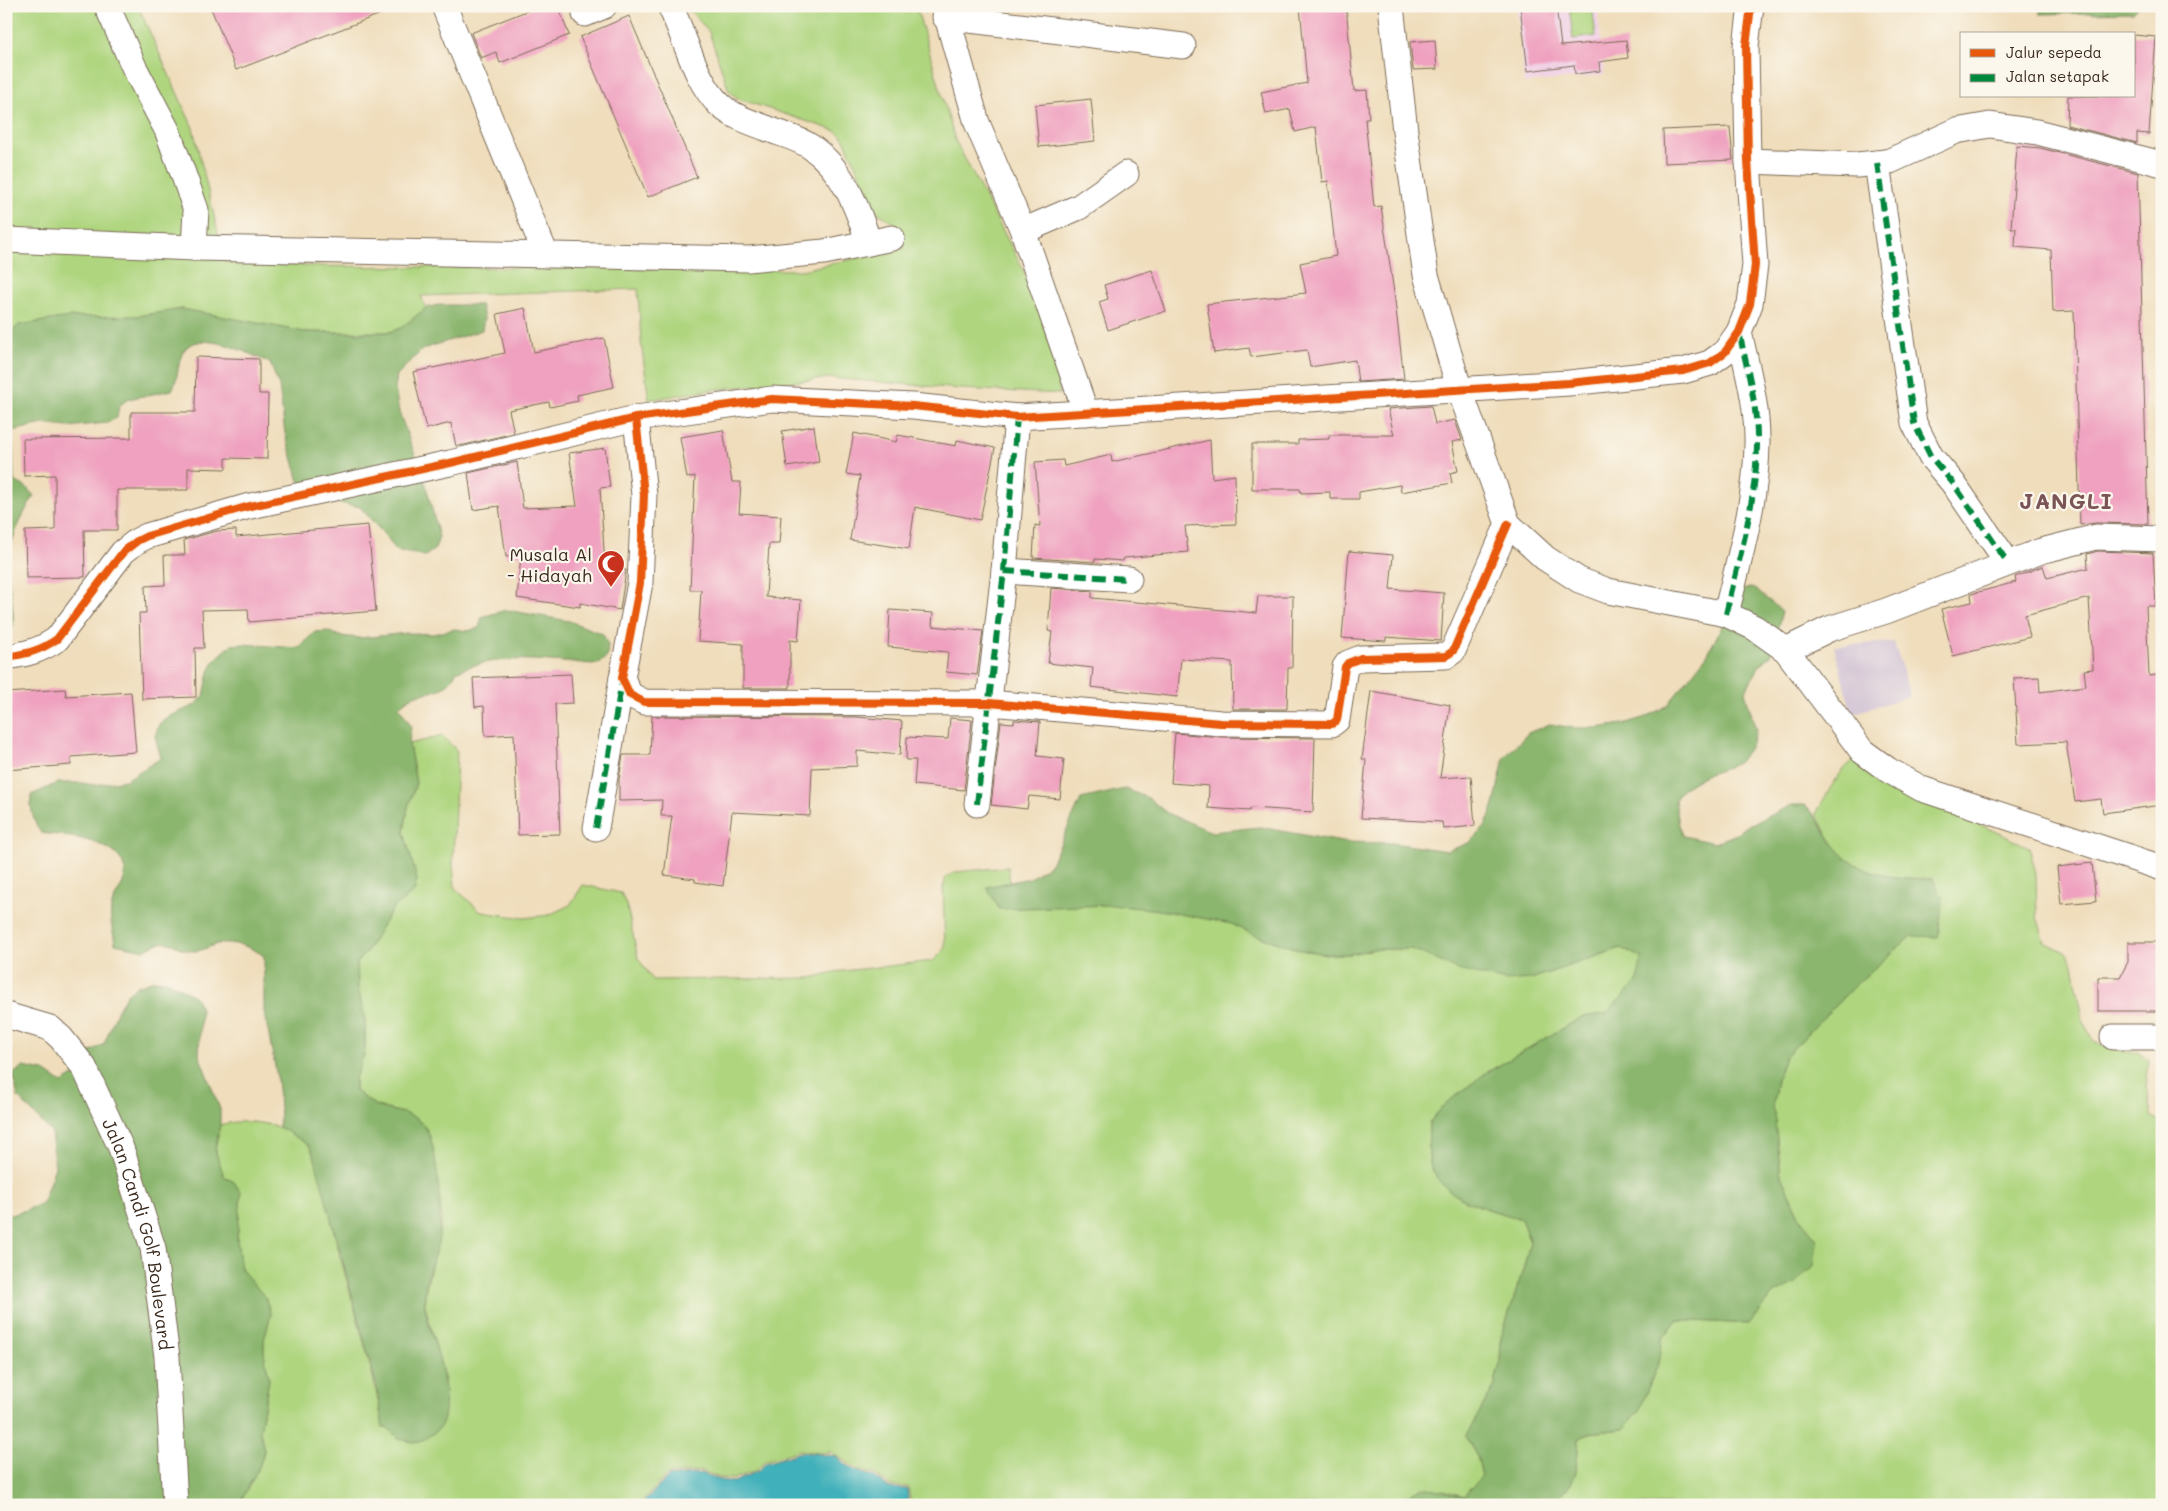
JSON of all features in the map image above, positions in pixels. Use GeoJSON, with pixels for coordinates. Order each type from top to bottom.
{"type":"FeatureCollection","features":[{"type":"Feature","properties":{"kind":"street"},"geometry":{"type":"LineString","coordinates":[[107,6],[134,67],[167,130],[181,167],[196,210],[194,248]]}},
{"type":"Feature","properties":{"kind":"street"},"geometry":{"type":"LineString","coordinates":[[444,6],[546,256]]}},
{"type":"Feature","properties":{"kind":"street"},"geometry":{"type":"LineString","coordinates":[[6,240],[194,248],[748,259],[824,252],[881,240],[856,207],[843,181],[827,160],[810,146],[741,118],[720,106],[708,92],[670,6]]}},
{"type":"Feature","properties":{"kind":"street"},"geometry":{"type":"LineString","coordinates":[[1391,6],[1405,132],[1426,275],[1459,388],[1508,524],[1545,558],[1579,580],[1608,591],[1726,614],[1755,628],[1786,650],[1862,751],[1888,770],[1922,789],[2162,868]]}},
{"type":"Feature","properties":{"kind":"street"},"geometry":{"type":"LineString","coordinates":[[6,657],[31,653],[45,648],[57,639],[123,552],[136,541],[147,536],[246,507],[450,463],[636,418],[772,399],[913,406],[1018,417],[1312,400],[1459,388],[1569,383],[1683,371],[1710,363],[1725,352],[1739,332],[1750,304],[1755,265],[1748,161],[1746,46],[1751,6]]}},
{"type":"Feature","properties":{"kind":"street"},"geometry":{"type":"LineString","coordinates":[[1086,413],[1023,231],[977,123],[944,12],[1183,46]]}},
{"type":"Feature","properties":{"kind":"street"},"geometry":{"type":"LineString","coordinates":[[1748,161],[1857,165],[1877,163],[1890,161],[1956,131],[1990,126],[2037,132],[2162,164]]}},
{"type":"Feature","properties":{"kind":"street"},"geometry":{"type":"LineString","coordinates":[[1877,163],[1914,423],[1932,457],[1953,483],[2008,563]]}},
{"type":"Feature","properties":{"kind":"street"},"geometry":{"type":"LineString","coordinates":[[1023,231],[1079,206],[1126,174]]}},
{"type":"Feature","properties":{"kind":"street"},"geometry":{"type":"LineString","coordinates":[[1726,614],[1754,495],[1757,444],[1751,387],[1739,332]]}},
{"type":"Feature","properties":{"kind":"street"},"geometry":{"type":"LineString","coordinates":[[977,804],[1004,571],[1018,417]]}},
{"type":"Feature","properties":{"kind":"street"},"geometry":{"type":"LineString","coordinates":[[596,828],[640,583],[644,496],[636,418]]}},
{"type":"Feature","properties":{"kind":"street"},"geometry":{"type":"LineString","coordinates":[[622,678],[630,695],[644,702],[989,703],[1221,723],[1332,724],[1337,720],[1345,667],[1348,663],[1361,658],[1446,656],[1453,651],[1508,524]]}},
{"type":"Feature","properties":{"kind":"street"},"geometry":{"type":"LineString","coordinates":[[1786,650],[1829,629],[1886,611],[2008,563],[2082,539],[2162,539]]}},
{"type":"Feature","properties":{"kind":"street"},"geometry":{"type":"LineString","coordinates":[[1004,571],[1129,579]]}},
{"type":"Feature","properties":{"kind":"street","name":"Jalan Candi Golf Boulevard"},"geometry":{"type":"LineString","coordinates":[[6,1015],[50,1028],[61,1038],[84,1067],[121,1148],[153,1248],[167,1357],[175,1505]]}},
{"type":"Feature","properties":{"kind":"street"},"geometry":{"type":"LineString","coordinates":[[2114,1037],[2162,1037]]}},
{"type":"Feature","properties":{"kind":"shaded area"},"geometry":{"type":"Polygon","coordinates":[[[1517,6],[1597,6],[1604,75],[1524,83],[1517,6]]]}},
{"type":"Feature","properties":{"kind":"shaded area"},"geometry":{"type":"Polygon","coordinates":[[[1894,642],[1910,696],[1852,714],[1834,646],[1894,642]]]}},
{"type":"Feature","properties":{"kind":"green space"},"geometry":{"type":"Polygon","coordinates":[[[6,6],[138,6],[193,128],[225,262],[305,266],[802,270],[904,248],[902,235],[896,224],[875,211],[844,139],[836,131],[739,99],[729,91],[709,32],[686,6],[778,6],[802,11],[916,6],[955,140],[1022,267],[1036,298],[1055,363],[1060,394],[961,389],[831,378],[710,390],[649,400],[641,342],[638,289],[421,296],[426,308],[401,328],[390,332],[305,332],[182,309],[137,316],[70,317],[19,325],[10,333],[6,331],[6,6]]]}},
{"type":"Feature","properties":{"kind":"green space"},"geometry":{"type":"Polygon","coordinates":[[[1569,6],[1592,6],[1596,36],[1573,39],[1569,6]]]}},
{"type":"Feature","properties":{"kind":"green space"},"geometry":{"type":"Polygon","coordinates":[[[2040,6],[2139,6],[2133,12],[2040,14],[2040,6]]]}},
{"type":"Feature","properties":{"kind":"green space"},"geometry":{"type":"Polygon","coordinates":[[[438,305],[481,305],[484,318],[482,330],[423,349],[397,375],[395,388],[399,412],[426,485],[439,537],[435,549],[425,556],[395,550],[389,540],[360,507],[335,502],[299,481],[285,433],[279,386],[270,363],[225,345],[200,342],[190,345],[183,352],[172,390],[128,399],[119,406],[117,418],[106,423],[67,427],[43,424],[12,431],[14,481],[26,487],[34,496],[17,528],[9,555],[8,572],[13,626],[6,634],[6,346],[10,333],[19,325],[70,317],[137,316],[182,309],[305,332],[390,332],[401,328],[426,308],[438,305]]]}},
{"type":"Feature","properties":{"kind":"green space"},"geometry":{"type":"Polygon","coordinates":[[[1752,587],[1782,611],[1771,656],[1761,663],[1745,692],[1756,730],[1753,742],[1739,762],[1728,768],[1705,775],[1682,789],[1675,800],[1679,825],[1684,836],[1714,843],[1737,834],[1747,826],[1792,805],[1805,805],[1817,818],[1832,842],[1853,863],[1877,874],[1904,878],[1933,879],[1943,897],[1938,937],[1911,936],[1854,986],[1785,1057],[1777,1079],[1773,1104],[1781,1176],[1801,1220],[1817,1240],[1814,1265],[1795,1283],[1773,1294],[1749,1324],[1677,1320],[1662,1339],[1658,1364],[1639,1411],[1624,1429],[1589,1433],[1579,1439],[1574,1476],[1566,1490],[1549,1505],[1397,1505],[1414,1491],[1429,1488],[1464,1496],[1482,1476],[1477,1456],[1466,1436],[1494,1387],[1500,1363],[1501,1338],[1530,1242],[1521,1219],[1473,1204],[1461,1198],[1441,1183],[1431,1168],[1428,1148],[1429,1123],[1445,1104],[1486,1073],[1582,1017],[1605,1014],[1637,982],[1642,957],[1620,948],[1531,979],[1506,981],[1458,970],[1412,949],[1374,949],[1350,954],[1326,954],[1301,950],[1254,935],[1232,924],[1159,910],[1111,905],[999,909],[987,887],[1030,878],[1051,864],[1081,799],[1125,789],[1148,798],[1167,813],[1212,832],[1260,827],[1342,842],[1392,843],[1447,851],[1469,843],[1485,827],[1494,805],[1504,758],[1528,733],[1550,724],[1573,728],[1597,728],[1623,724],[1646,717],[1667,706],[1707,655],[1741,591],[1752,587]]]}},
{"type":"Feature","properties":{"kind":"green space"},"geometry":{"type":"Polygon","coordinates":[[[506,610],[569,621],[603,634],[608,645],[607,657],[598,664],[508,660],[473,666],[456,672],[444,687],[414,696],[406,700],[399,707],[411,726],[409,744],[416,783],[408,807],[404,832],[417,880],[414,892],[393,908],[366,953],[357,962],[358,988],[365,1020],[365,1051],[355,1079],[355,1091],[377,1106],[410,1115],[422,1123],[431,1139],[437,1169],[440,1203],[438,1243],[426,1282],[424,1298],[443,1375],[445,1389],[444,1418],[434,1433],[417,1443],[399,1439],[387,1427],[383,1427],[376,1384],[314,1156],[309,1145],[279,1127],[280,1107],[276,1071],[264,1011],[264,956],[248,947],[229,943],[217,944],[195,951],[167,943],[154,945],[144,950],[115,944],[111,913],[112,905],[124,878],[125,873],[122,862],[115,853],[92,842],[78,838],[41,833],[33,815],[31,795],[58,783],[94,785],[126,780],[161,758],[155,736],[159,724],[170,716],[195,705],[204,696],[209,672],[214,661],[231,645],[298,648],[315,632],[327,631],[339,636],[360,638],[407,633],[433,634],[455,629],[467,631],[479,628],[482,617],[506,610]]]}},
{"type":"Feature","properties":{"kind":"green space"},"geometry":{"type":"Polygon","coordinates":[[[443,736],[457,751],[453,864],[455,888],[481,912],[524,918],[549,915],[570,905],[583,885],[621,893],[627,907],[638,958],[653,980],[811,978],[834,972],[933,961],[945,949],[943,888],[946,877],[956,872],[1008,867],[1010,882],[987,887],[1183,913],[1232,924],[1254,935],[1301,950],[1326,954],[1350,954],[1374,949],[1412,949],[1436,958],[1531,979],[1621,948],[1643,957],[1637,982],[1605,1014],[1582,1017],[1486,1073],[1445,1104],[1429,1123],[1428,1148],[1431,1168],[1441,1183],[1461,1198],[1473,1204],[1521,1219],[1530,1242],[1501,1338],[1500,1363],[1494,1387],[1466,1436],[1477,1456],[1482,1476],[1464,1496],[1442,1490],[1406,1495],[1397,1505],[907,1505],[910,1499],[908,1487],[890,1486],[874,1474],[857,1469],[831,1452],[819,1453],[800,1450],[765,1461],[757,1470],[734,1479],[720,1478],[702,1471],[667,1475],[637,1505],[242,1505],[243,1497],[260,1465],[264,1451],[260,1431],[269,1379],[264,1353],[264,1340],[271,1314],[265,1297],[245,1275],[239,1263],[237,1239],[241,1193],[234,1182],[224,1176],[218,1163],[215,1144],[220,1125],[254,1122],[279,1127],[301,1138],[314,1152],[321,1172],[339,1253],[367,1352],[383,1427],[387,1427],[445,1381],[425,1305],[425,1293],[442,1218],[431,1142],[422,1124],[416,1119],[375,1105],[355,1091],[355,1079],[365,1051],[365,1020],[358,988],[357,962],[366,953],[393,908],[414,892],[417,880],[404,832],[408,807],[416,783],[409,744],[443,736]]]}},
{"type":"Feature","properties":{"kind":"green space"},"geometry":{"type":"Polygon","coordinates":[[[1861,756],[1959,818],[1983,826],[2029,847],[2036,873],[2037,917],[2045,942],[2067,953],[2073,964],[2083,1019],[2093,1042],[2127,1052],[2139,1052],[2149,1060],[2146,1088],[2151,1116],[2162,1122],[2162,1505],[1549,1505],[1566,1490],[1574,1476],[1579,1439],[1589,1433],[1624,1429],[1657,1364],[1662,1339],[1677,1320],[1749,1324],[1773,1294],[1795,1283],[1817,1240],[1801,1220],[1781,1176],[1773,1104],[1777,1079],[1785,1057],[1854,986],[1911,936],[1933,879],[1879,875],[1868,872],[1849,862],[1830,840],[1816,814],[1841,773],[1861,756]]]}},
{"type":"Feature","properties":{"kind":"green space"},"geometry":{"type":"Polygon","coordinates":[[[154,980],[166,981],[195,997],[201,1009],[199,1055],[220,1109],[220,1125],[215,1150],[224,1176],[234,1182],[241,1193],[237,1239],[241,1269],[265,1297],[271,1314],[264,1340],[264,1353],[269,1379],[260,1431],[264,1451],[260,1465],[243,1497],[242,1505],[6,1505],[6,1213],[12,1215],[42,1204],[55,1167],[51,1132],[18,1097],[13,1074],[23,1067],[44,1071],[62,1083],[87,1068],[88,1053],[104,1044],[118,1009],[127,994],[137,986],[154,980]]]}},
{"type":"Feature","properties":{"kind":"water"},"geometry":{"type":"Polygon","coordinates":[[[801,1452],[836,1456],[856,1471],[873,1476],[889,1488],[907,1489],[908,1498],[905,1505],[641,1505],[668,1477],[702,1473],[720,1480],[734,1482],[758,1471],[766,1463],[801,1452]]]}},
{"type":"Feature","properties":{"kind":"building"},"geometry":{"type":"Polygon","coordinates":[[[210,6],[395,6],[396,8],[236,70],[210,6]]]}},
{"type":"Feature","properties":{"kind":"building"},"geometry":{"type":"Polygon","coordinates":[[[539,6],[558,6],[569,35],[500,63],[496,52],[481,58],[471,33],[539,6]]]}},
{"type":"Feature","properties":{"kind":"building"},"geometry":{"type":"Polygon","coordinates":[[[1300,6],[1346,6],[1354,91],[1367,90],[1369,119],[1365,119],[1374,207],[1381,206],[1394,292],[1404,379],[1358,382],[1355,360],[1310,367],[1307,350],[1251,357],[1249,348],[1214,353],[1207,304],[1306,293],[1300,263],[1336,256],[1328,181],[1322,182],[1316,127],[1295,132],[1290,109],[1266,114],[1261,92],[1307,83],[1300,6]]]}},
{"type":"Feature","properties":{"kind":"building"},"geometry":{"type":"Polygon","coordinates":[[[1520,6],[1556,6],[1561,46],[1626,40],[1628,58],[1599,62],[1600,71],[1575,74],[1574,65],[1528,71],[1520,6]]]}},
{"type":"Feature","properties":{"kind":"building"},"geometry":{"type":"Polygon","coordinates":[[[629,16],[697,177],[648,197],[580,37],[629,16]]]}},
{"type":"Feature","properties":{"kind":"building"},"geometry":{"type":"Polygon","coordinates":[[[2136,35],[2156,37],[2149,134],[2137,133],[2137,143],[2067,125],[2068,98],[2136,98],[2136,35]]]}},
{"type":"Feature","properties":{"kind":"building"},"geometry":{"type":"Polygon","coordinates":[[[1435,40],[1437,69],[1413,70],[1410,42],[1435,40]]]}},
{"type":"Feature","properties":{"kind":"building"},"geometry":{"type":"Polygon","coordinates":[[[1091,99],[1095,141],[1039,147],[1035,105],[1091,99]]]}},
{"type":"Feature","properties":{"kind":"building"},"geometry":{"type":"Polygon","coordinates":[[[1730,127],[1733,160],[1664,163],[1663,130],[1730,127]]]}},
{"type":"Feature","properties":{"kind":"building"},"geometry":{"type":"Polygon","coordinates":[[[2017,146],[2040,148],[2138,173],[2148,524],[2096,523],[2080,525],[2074,311],[2053,312],[2051,250],[2015,247],[2016,228],[2011,228],[2017,146]]]}},
{"type":"Feature","properties":{"kind":"building"},"geometry":{"type":"Polygon","coordinates":[[[1152,270],[1166,311],[1108,330],[1099,302],[1108,299],[1104,285],[1152,270]]]}},
{"type":"Feature","properties":{"kind":"building"},"geometry":{"type":"Polygon","coordinates":[[[525,308],[534,352],[604,338],[614,387],[577,395],[578,401],[550,407],[549,402],[509,410],[514,433],[464,445],[456,446],[451,423],[426,429],[413,372],[505,353],[497,314],[525,308]]]}},
{"type":"Feature","properties":{"kind":"building"},"geometry":{"type":"Polygon","coordinates":[[[196,357],[259,359],[259,394],[268,394],[267,459],[226,458],[226,469],[188,468],[188,490],[117,490],[117,530],[84,530],[85,577],[26,578],[25,531],[55,530],[55,475],[24,476],[23,439],[131,438],[131,412],[195,412],[196,357]]]}},
{"type":"Feature","properties":{"kind":"building"},"geometry":{"type":"Polygon","coordinates":[[[1431,406],[1435,424],[1455,420],[1462,440],[1452,442],[1458,471],[1450,473],[1452,483],[1401,492],[1400,485],[1359,492],[1359,499],[1330,499],[1330,492],[1301,493],[1300,489],[1252,489],[1252,444],[1298,444],[1298,440],[1329,439],[1329,435],[1394,435],[1388,409],[1431,406]]]}},
{"type":"Feature","properties":{"kind":"building"},"geometry":{"type":"Polygon","coordinates":[[[814,426],[819,462],[787,467],[782,431],[814,426]]]}},
{"type":"Feature","properties":{"kind":"building"},"geometry":{"type":"Polygon","coordinates":[[[723,430],[732,482],[741,482],[739,513],[781,516],[779,544],[769,544],[766,597],[801,600],[798,641],[790,640],[790,688],[743,688],[743,644],[698,641],[701,590],[690,590],[695,476],[687,478],[680,437],[723,430]]]}},
{"type":"Feature","properties":{"kind":"building"},"geometry":{"type":"Polygon","coordinates":[[[854,433],[896,442],[898,435],[956,446],[957,440],[995,448],[980,520],[915,507],[909,549],[850,540],[860,476],[846,474],[854,433]]]}},
{"type":"Feature","properties":{"kind":"building"},"geometry":{"type":"Polygon","coordinates":[[[1210,440],[1212,478],[1235,475],[1236,524],[1185,526],[1188,552],[1124,558],[1123,561],[1095,559],[1095,562],[1033,558],[1035,525],[1040,526],[1035,462],[1063,460],[1064,466],[1111,455],[1112,462],[1210,440]]]}},
{"type":"Feature","properties":{"kind":"building"},"geometry":{"type":"Polygon","coordinates":[[[605,448],[610,487],[600,488],[605,566],[626,570],[620,610],[580,603],[580,607],[517,598],[521,555],[506,557],[499,506],[473,510],[468,473],[517,462],[523,508],[577,506],[569,453],[605,448]]]}},
{"type":"Feature","properties":{"kind":"building"},"geometry":{"type":"Polygon","coordinates":[[[368,525],[376,611],[249,622],[248,609],[202,610],[204,648],[195,648],[196,697],[142,699],[139,613],[146,613],[145,586],[165,585],[164,555],[185,555],[184,540],[217,531],[236,530],[236,537],[368,525]]]}},
{"type":"Feature","properties":{"kind":"building"},"geometry":{"type":"Polygon","coordinates":[[[1349,551],[1393,555],[1390,589],[1444,593],[1441,641],[1386,637],[1386,641],[1342,638],[1349,551]]]}},
{"type":"Feature","properties":{"kind":"building"},"geometry":{"type":"Polygon","coordinates":[[[2098,551],[2153,553],[2156,606],[2146,606],[2149,676],[2162,674],[2162,805],[2103,813],[2101,799],[2075,802],[2066,742],[2018,744],[2014,678],[2039,677],[2040,692],[2086,686],[2084,670],[2093,669],[2089,598],[2025,615],[2030,637],[1953,656],[1941,609],[1972,602],[1971,594],[2016,582],[2015,577],[2043,566],[2047,578],[2088,568],[2087,554],[2098,551]]]}},
{"type":"Feature","properties":{"kind":"building"},"geometry":{"type":"Polygon","coordinates":[[[1051,588],[1092,591],[1092,598],[1256,613],[1258,596],[1293,596],[1292,668],[1288,668],[1287,709],[1233,709],[1232,662],[1181,659],[1177,697],[1091,687],[1093,668],[1048,663],[1052,632],[1048,631],[1051,588]]]}},
{"type":"Feature","properties":{"kind":"building"},"geometry":{"type":"Polygon","coordinates":[[[890,610],[933,613],[932,626],[983,631],[977,675],[946,672],[948,652],[888,647],[890,610]]]}},
{"type":"Feature","properties":{"kind":"building"},"geometry":{"type":"Polygon","coordinates":[[[571,674],[573,703],[555,704],[560,834],[518,835],[514,734],[485,736],[484,706],[475,707],[473,678],[571,674]]]}},
{"type":"Feature","properties":{"kind":"building"},"geometry":{"type":"Polygon","coordinates":[[[65,689],[66,696],[131,692],[136,752],[71,757],[71,765],[6,770],[6,693],[65,689]]]}},
{"type":"Feature","properties":{"kind":"building"},"geometry":{"type":"Polygon","coordinates":[[[1371,691],[1450,705],[1440,778],[1471,776],[1475,826],[1443,829],[1442,822],[1361,818],[1366,760],[1362,759],[1371,691]]]}},
{"type":"Feature","properties":{"kind":"building"},"geometry":{"type":"Polygon","coordinates":[[[652,716],[857,717],[902,721],[900,755],[857,751],[857,766],[812,768],[810,816],[732,812],[723,886],[695,882],[695,879],[664,875],[672,816],[661,816],[662,800],[619,801],[619,779],[623,755],[650,755],[652,716]]]}},
{"type":"Feature","properties":{"kind":"building"},"geometry":{"type":"Polygon","coordinates":[[[950,718],[972,720],[964,790],[914,785],[916,760],[906,760],[907,737],[948,739],[950,718]]]}},
{"type":"Feature","properties":{"kind":"building"},"geometry":{"type":"Polygon","coordinates":[[[1014,720],[1040,722],[1037,756],[1064,759],[1060,799],[1029,796],[1027,809],[991,805],[1001,722],[1014,723],[1014,720]]]}},
{"type":"Feature","properties":{"kind":"building"},"geometry":{"type":"Polygon","coordinates":[[[1175,733],[1221,737],[1315,738],[1313,812],[1250,808],[1250,811],[1208,808],[1209,786],[1171,783],[1175,733]]]}},
{"type":"Feature","properties":{"kind":"building"},"geometry":{"type":"Polygon","coordinates":[[[2092,863],[2096,901],[2061,904],[2057,867],[2092,863]]]}},
{"type":"Feature","properties":{"kind":"building"},"geometry":{"type":"Polygon","coordinates":[[[2128,942],[2162,942],[2162,1011],[2098,1011],[2098,977],[2120,977],[2128,962],[2128,942]]]}},
{"type":"Feature","properties":{"kind":"marked path"},"geometry":{"type":"LineString","coordinates":[[1877,163],[1914,423],[1931,457],[1953,483],[2008,563]]}},
{"type":"Feature","properties":{"kind":"marked path"},"geometry":{"type":"LineString","coordinates":[[1726,614],[1750,509],[1756,467],[1756,416],[1739,332]]}},
{"type":"Feature","properties":{"kind":"marked path"},"geometry":{"type":"LineString","coordinates":[[977,804],[1004,571],[1017,417]]}},
{"type":"Feature","properties":{"kind":"marked path"},"geometry":{"type":"LineString","coordinates":[[1004,571],[1129,579]]}},
{"type":"Feature","properties":{"kind":"marked path"},"geometry":{"type":"LineString","coordinates":[[596,828],[622,681]]}},
{"type":"Feature","properties":{"kind":"cycle path"},"geometry":{"type":"LineString","coordinates":[[6,657],[33,651],[57,639],[123,552],[147,536],[246,507],[450,463],[636,418],[772,399],[913,406],[1017,417],[1569,383],[1683,371],[1710,363],[1725,352],[1739,332],[1750,304],[1755,265],[1748,161],[1746,46],[1751,6]]}},
{"type":"Feature","properties":{"kind":"cycle path"},"geometry":{"type":"LineString","coordinates":[[636,418],[644,495],[640,583],[622,678],[630,695],[644,702],[989,703],[1221,723],[1332,724],[1337,720],[1345,667],[1348,663],[1361,658],[1446,656],[1453,651],[1508,524]]}},
{"type":"Feature","properties":{"kind":"place","name":"Musala Al - Hidayah"},"geometry":{"type":"Point","coordinates":[611,588]}},
{"type":"Feature","properties":{"kind":"district","name":"JANGLI"},"geometry":{"type":"Point","coordinates":[2066,500]}}]}
